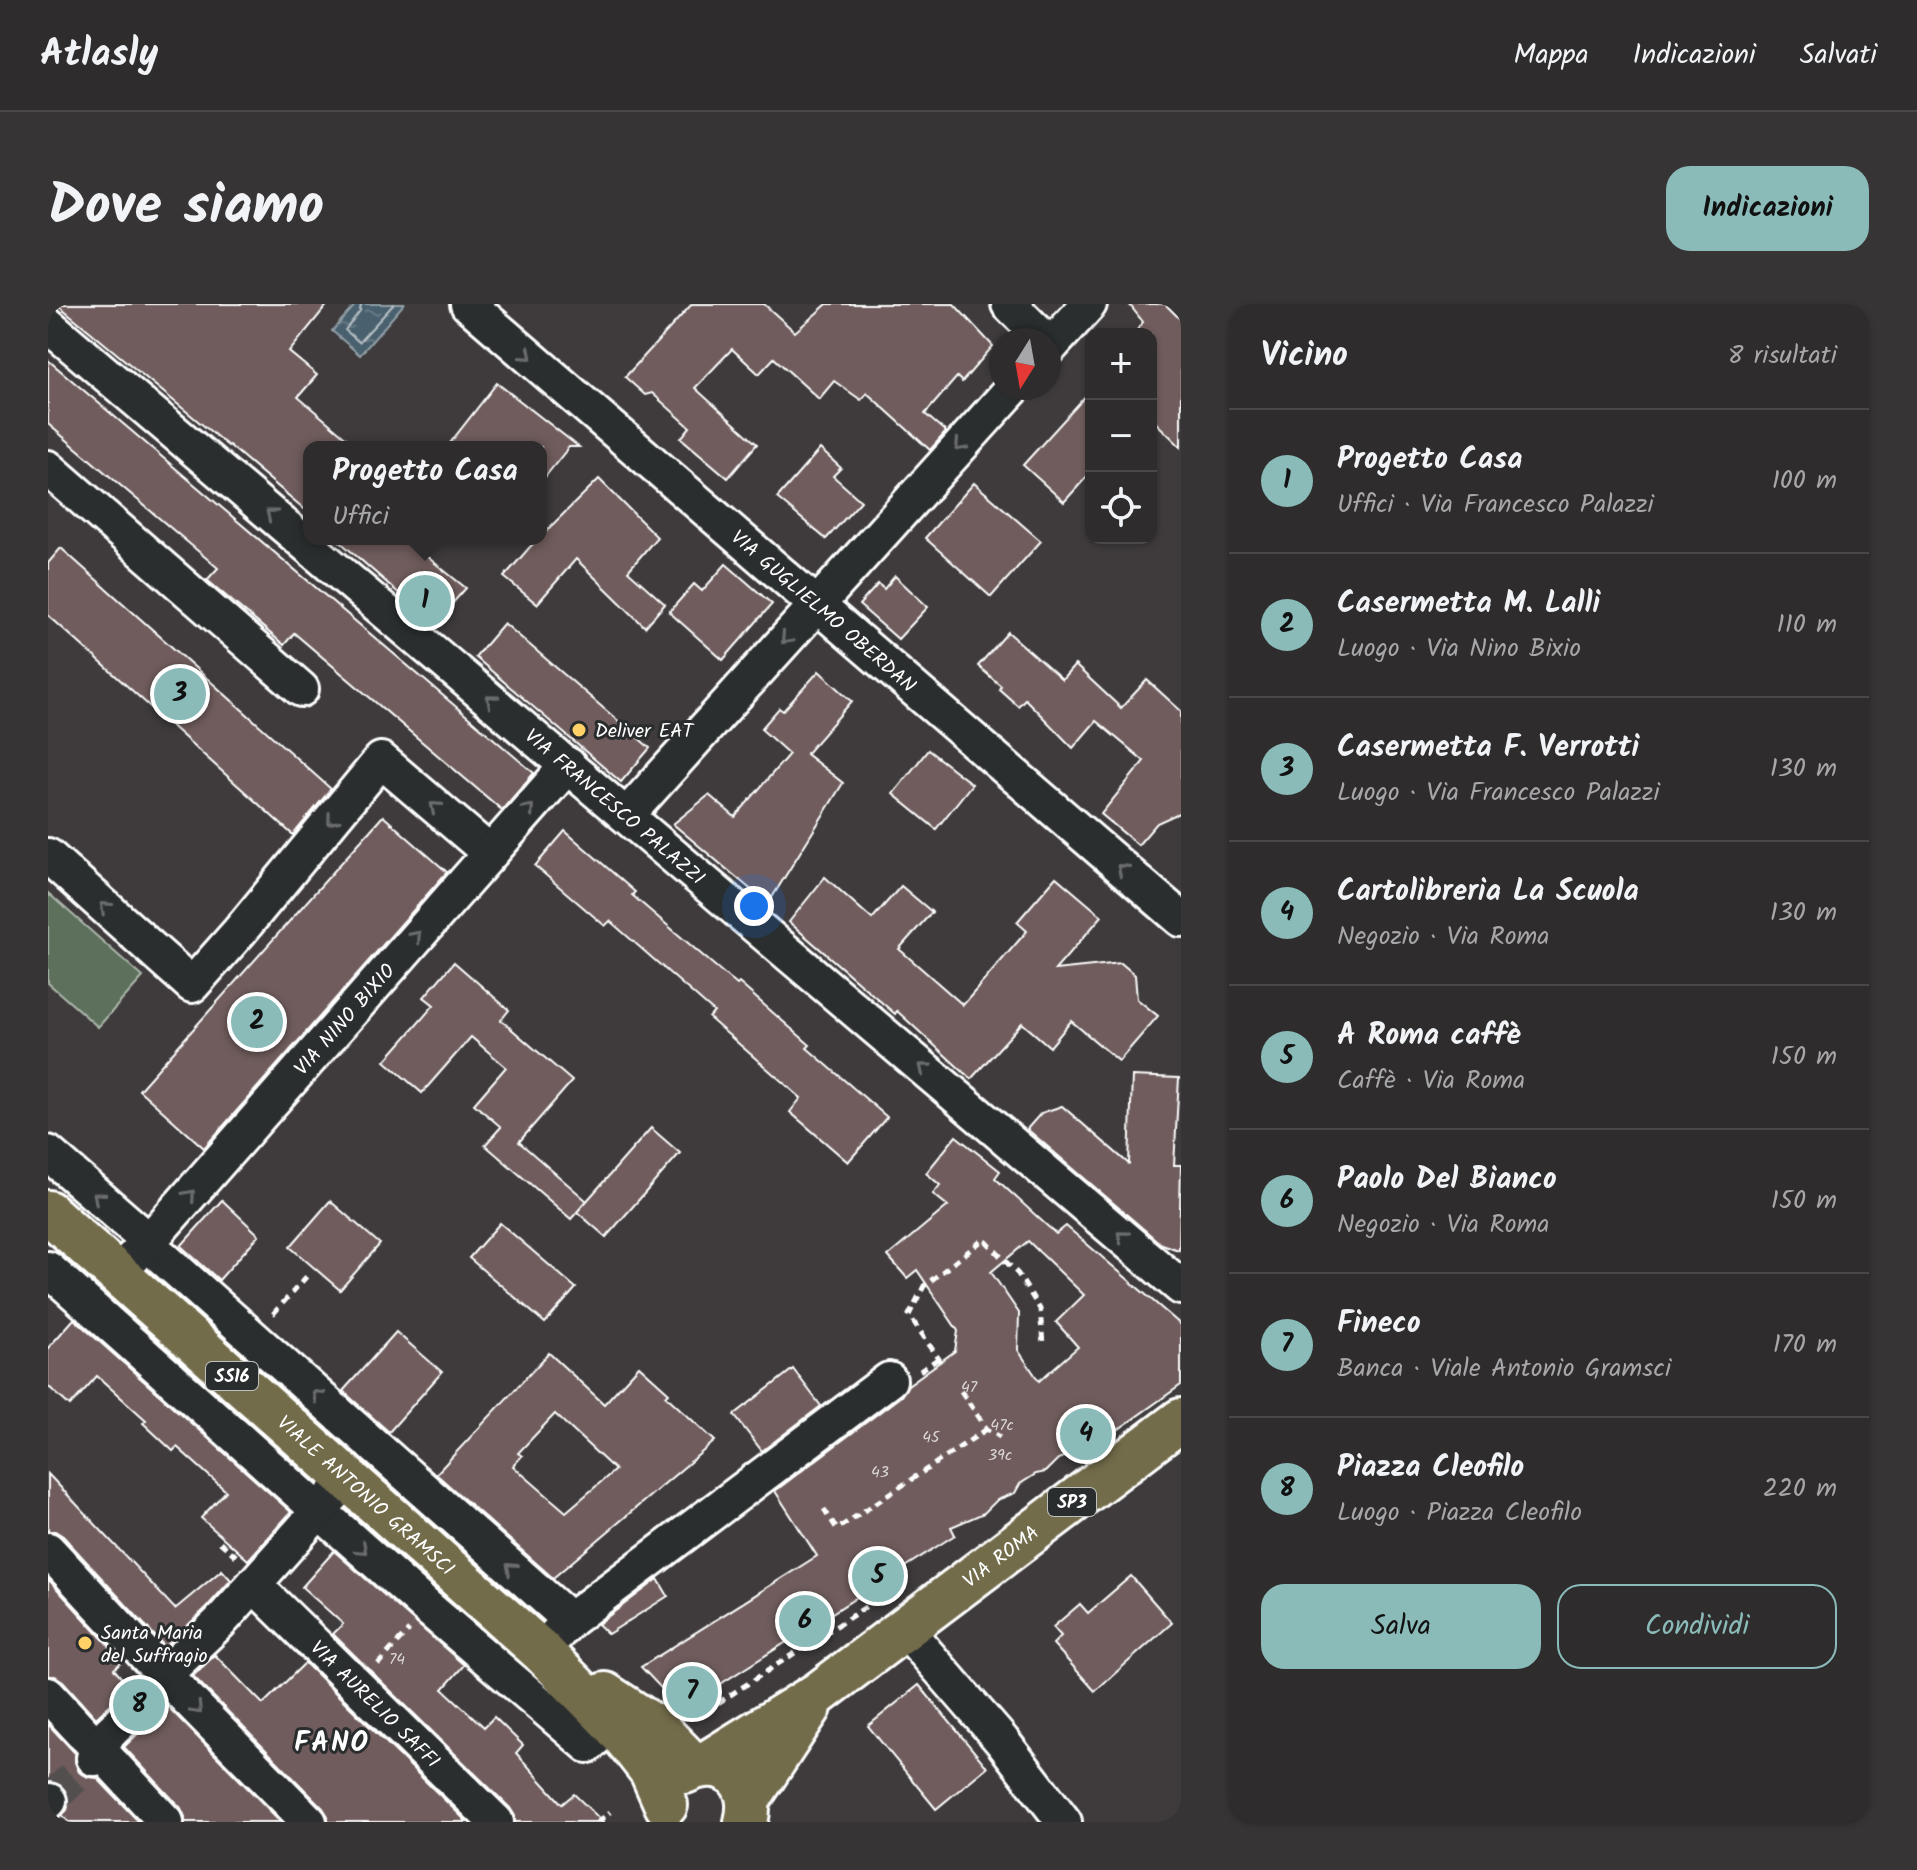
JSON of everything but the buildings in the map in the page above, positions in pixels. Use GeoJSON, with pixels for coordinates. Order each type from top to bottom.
{"type":"FeatureCollection","features":[{"type":"Feature","properties":{"kind":"main road","name":"VIALE ANTONIO GRAMSCI"},"geometry":{"type":"LineString","coordinates":[[48,1212],[541,1651],[612,1723],[651,1771],[668,1814]]}},
{"type":"Feature","properties":{"kind":"main road","name":"VIA ROMA"},"geometry":{"type":"LineString","coordinates":[[747,1816],[819,1693],[894,1612],[1181,1420]]}},
{"type":"Feature","properties":{"kind":"main road","name":"VIALE ANTONIO GRAMSCI"},"geometry":{"type":"LineString","coordinates":[[541,1651],[657,1728],[699,1766]]}},
{"type":"Feature","properties":{"kind":"main road","name":"VIA ROMA"},"geometry":{"type":"LineString","coordinates":[[699,1766],[819,1693]]}},
{"type":"Feature","properties":{"kind":"main road","name":"SS16"},"geometry":{"type":"LineString","coordinates":[[668,1814],[668,1793],[674,1781],[699,1766],[715,1766],[727,1770],[745,1787],[747,1816]]}},
{"type":"Feature","properties":{"kind":"street","name":"VIA GUGLIELMO OBERDAN"},"geometry":{"type":"LineString","coordinates":[[468,304],[1181,919]]}},
{"type":"Feature","properties":{"kind":"street"},"geometry":{"type":"LineString","coordinates":[[1009,304],[1032,328]]}},
{"type":"Feature","properties":{"kind":"street"},"geometry":{"type":"LineString","coordinates":[[1061,331],[1089,304]]}},
{"type":"Feature","properties":{"kind":"street","name":"VIA FRANCESCO PALAZZI"},"geometry":{"type":"LineString","coordinates":[[48,325],[303,541]]}},
{"type":"Feature","properties":{"kind":"street"},"geometry":{"type":"LineString","coordinates":[[627,815],[1002,400]]}},
{"type":"Feature","properties":{"kind":"street"},"geometry":{"type":"LineString","coordinates":[[54,486],[301,689]]}},
{"type":"Feature","properties":{"kind":"street","name":"VIA FRANCESCO PALAZZI"},"geometry":{"type":"LineString","coordinates":[[308,545],[1181,1287]]}},
{"type":"Feature","properties":{"kind":"street"},"geometry":{"type":"LineString","coordinates":[[48,856],[192,985],[381,760],[490,853]]}},
{"type":"Feature","properties":{"kind":"street","name":"VIA NINO BIXIO"},"geometry":{"type":"LineString","coordinates":[[118,1273],[155,1248],[568,765]]}},
{"type":"Feature","properties":{"kind":"street"},"geometry":{"type":"LineString","coordinates":[[48,1153],[570,1620]]}},
{"type":"Feature","properties":{"kind":"street"},"geometry":{"type":"LineString","coordinates":[[85,1244],[50,1276],[588,1745],[612,1723]]}},
{"type":"Feature","properties":{"kind":"street"},"geometry":{"type":"LineString","coordinates":[[186,1335],[214,1304]]}},
{"type":"Feature","properties":{"kind":"street"},"geometry":{"type":"LineString","coordinates":[[541,1651],[570,1620],[889,1380]]}},
{"type":"Feature","properties":{"kind":"street"},"geometry":{"type":"LineString","coordinates":[[97,1755],[106,1736],[220,1622],[319,1511],[389,1459]]}},
{"type":"Feature","properties":{"kind":"street"},"geometry":{"type":"LineString","coordinates":[[48,1550],[164,1675],[309,1822]]}},
{"type":"Feature","properties":{"kind":"street"},"geometry":{"type":"LineString","coordinates":[[416,1598],[434,1556]]}},
{"type":"Feature","properties":{"kind":"street","name":"VIA AURELIO SAFFI"},"geometry":{"type":"LineString","coordinates":[[254,1585],[496,1822]]}},
{"type":"Feature","properties":{"kind":"street"},"geometry":{"type":"LineString","coordinates":[[894,1612],[1002,1741],[1064,1822]]}},
{"type":"Feature","properties":{"kind":"street"},"geometry":{"type":"LineString","coordinates":[[48,1695],[97,1755],[166,1822]]}},
{"type":"Feature","properties":{"kind":"path"},"geometry":{"type":"LineString","coordinates":[[941,1362],[909,1315],[924,1286],[984,1239],[1018,1274],[1040,1309],[1043,1344]]}},
{"type":"Feature","properties":{"kind":"path"},"geometry":{"type":"LineString","coordinates":[[252,1338],[307,1276]]}},
{"type":"Feature","properties":{"kind":"path"},"geometry":{"type":"LineString","coordinates":[[961,1391],[987,1429],[1000,1437]]}},
{"type":"Feature","properties":{"kind":"path"},"geometry":{"type":"LineString","coordinates":[[824,1509],[837,1529],[987,1429]]}},
{"type":"Feature","properties":{"kind":"path"},"geometry":{"type":"LineString","coordinates":[[358,1686],[416,1598]]}},
{"type":"Feature","properties":{"kind":"path"},"geometry":{"type":"LineString","coordinates":[[687,1717],[698,1716],[894,1612]]}},
{"type":"Feature","properties":{"kind":"path"},"geometry":{"type":"LineString","coordinates":[[598,1822],[610,1812]]}},
{"type":"Feature","properties":{"kind":"green space"},"geometry":{"type":"Polygon","coordinates":[[[48,893],[143,977],[98,1027],[48,983],[48,893]]]}},
{"type":"Feature","properties":{"kind":"water"},"geometry":{"type":"Polygon","coordinates":[[[356,304],[404,304],[360,355],[332,331],[356,304]]]}},
{"type":"Feature","properties":{"kind":"tunnel"},"geometry":{"type":"LineString","coordinates":[[49,1801],[94,1758]]}},
{"type":"Feature","properties":{"kind":"place","name":"Progetto Casa"},"geometry":{"type":"Point","coordinates":[425,601]}},
{"type":"Feature","properties":{"kind":"place","name":"Casermetta F. Verrotti"},"geometry":{"type":"Point","coordinates":[180,694]}},
{"type":"Feature","properties":{"kind":"place","name":"Deliver EAT"},"geometry":{"type":"Point","coordinates":[579,730]}},
{"type":"Feature","properties":{"kind":"place","name":"Casermetta M. Lalli"},"geometry":{"type":"Point","coordinates":[257,1022]}},
{"type":"Feature","properties":{"kind":"place","name":"Cartolibreria La Scuola"},"geometry":{"type":"Point","coordinates":[1086,1434]}},
{"type":"Feature","properties":{"kind":"place","name":"A Roma caffè"},"geometry":{"type":"Point","coordinates":[878,1576]}},
{"type":"Feature","properties":{"kind":"place","name":"Paolo Del Bianco"},"geometry":{"type":"Point","coordinates":[805,1621]}},
{"type":"Feature","properties":{"kind":"place","name":"Santa Maria del Suffragio"},"geometry":{"type":"Point","coordinates":[85,1643]}},
{"type":"Feature","properties":{"kind":"place","name":"Fineco"},"geometry":{"type":"Point","coordinates":[692,1692]}},
{"type":"Feature","properties":{"kind":"place","name":"Piazza Cleofilo"},"geometry":{"type":"Point","coordinates":[139,1705]}},
{"type":"Feature","properties":{"kind":"district","name":"FANO"},"geometry":{"type":"Point","coordinates":[332,1741]}}]}
